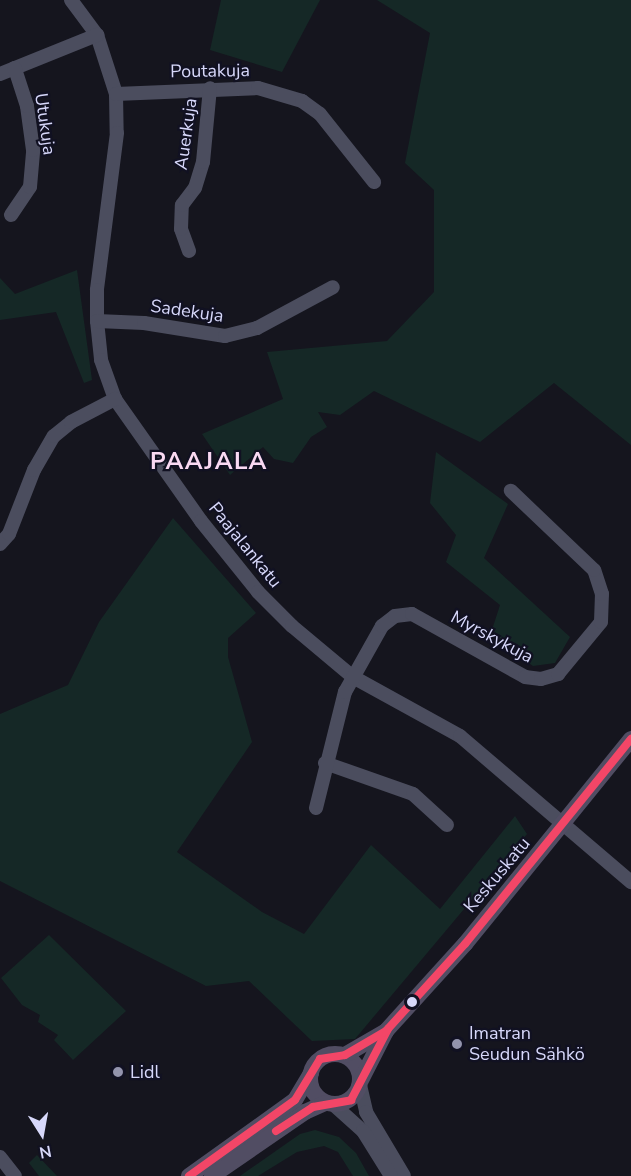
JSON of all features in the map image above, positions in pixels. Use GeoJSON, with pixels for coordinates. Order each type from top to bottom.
{"type":"FeatureCollection","features":[{"type":"Feature","properties":{"kind":"main road","name":"Keskuskatu"},"geometry":{"type":"LineString","coordinates":[[361,1082],[386,1031],[564,825],[631,739]]}},
{"type":"Feature","properties":{"kind":"main road","name":"Keskuskatu"},"geometry":{"type":"LineString","coordinates":[[345,1056],[386,1031]]}},
{"type":"Feature","properties":{"kind":"main road"},"geometry":{"type":"LineString","coordinates":[[189,1176],[295,1100],[320,1059],[345,1056],[357,1065],[361,1082],[351,1100],[305,1112],[212,1176]]}},
{"type":"Feature","properties":{"kind":"main road"},"geometry":{"type":"LineString","coordinates":[[310,1073],[313,1091],[329,1104]]}},
{"type":"Feature","properties":{"kind":"street","name":"Paajalankatu"},"geometry":{"type":"LineString","coordinates":[[71,0],[97,35],[116,94],[117,133],[97,290],[101,360],[115,399],[201,521],[258,592],[353,677],[460,736],[631,882]]}},
{"type":"Feature","properties":{"kind":"street"},"geometry":{"type":"LineString","coordinates":[[0,74],[97,35]]}},
{"type":"Feature","properties":{"kind":"street","name":"Utukuja"},"geometry":{"type":"LineString","coordinates":[[11,215],[30,187],[33,150],[27,106],[15,68]]}},
{"type":"Feature","properties":{"kind":"street","name":"Poutakuja"},"geometry":{"type":"LineString","coordinates":[[116,94],[210,88],[258,88],[302,101],[320,114],[374,182]]}},
{"type":"Feature","properties":{"kind":"street","name":"Auerkuja"},"geometry":{"type":"LineString","coordinates":[[189,251],[181,229],[182,205],[195,188],[204,162],[210,88]]}},
{"type":"Feature","properties":{"kind":"street","name":"Sadekuja"},"geometry":{"type":"LineString","coordinates":[[97,321],[144,323],[225,336],[257,328],[333,287]]}},
{"type":"Feature","properties":{"kind":"street"},"geometry":{"type":"LineString","coordinates":[[0,544],[9,534],[34,470],[54,436],[70,422],[115,399]]}},
{"type":"Feature","properties":{"kind":"street","name":"Myrskykuja"},"geometry":{"type":"LineString","coordinates":[[353,677],[382,626],[395,616],[412,614],[525,677],[541,679],[558,674],[580,652],[601,622],[602,594],[594,570],[511,491]]}},
{"type":"Feature","properties":{"kind":"street"},"geometry":{"type":"LineString","coordinates":[[316,808],[325,763],[353,677]]}},
{"type":"Feature","properties":{"kind":"street"},"geometry":{"type":"LineString","coordinates":[[325,763],[412,794],[447,825]]}},
{"type":"Feature","properties":{"kind":"street"},"geometry":{"type":"LineString","coordinates":[[361,1082],[366,1112],[404,1176]]}},
{"type":"Feature","properties":{"kind":"street"},"geometry":{"type":"LineString","coordinates":[[329,1104],[363,1131],[391,1176]]}},
{"type":"Feature","properties":{"kind":"street"},"geometry":{"type":"LineString","coordinates":[[0,1157],[15,1176]]}},
{"type":"Feature","properties":{"kind":"green space"},"geometry":{"type":"Polygon","coordinates":[[[221,0],[320,0],[282,72],[210,50],[221,0]]]}},
{"type":"Feature","properties":{"kind":"green space"},"geometry":{"type":"Polygon","coordinates":[[[377,0],[631,0],[631,445],[554,383],[480,442],[374,391],[340,415],[318,412],[327,427],[311,437],[293,463],[274,459],[263,447],[230,475],[202,434],[283,399],[267,352],[387,341],[434,292],[434,190],[405,163],[430,33],[377,0]]]}},
{"type":"Feature","properties":{"kind":"green space"},"geometry":{"type":"Polygon","coordinates":[[[77,270],[92,380],[84,383],[56,312],[0,320],[0,278],[15,294],[77,270]]]}},
{"type":"Feature","properties":{"kind":"green space"},"geometry":{"type":"Polygon","coordinates":[[[436,452],[508,504],[484,558],[570,637],[555,663],[533,666],[490,636],[500,605],[446,562],[456,535],[430,503],[436,452]]]}},
{"type":"Feature","properties":{"kind":"green space"},"geometry":{"type":"Polygon","coordinates":[[[173,518],[256,613],[228,638],[228,657],[252,742],[177,852],[262,912],[304,934],[371,845],[440,909],[515,816],[527,834],[355,1039],[312,1041],[249,981],[206,986],[0,881],[0,714],[68,685],[99,622],[173,518]]]}},
{"type":"Feature","properties":{"kind":"green space"},"geometry":{"type":"Polygon","coordinates":[[[49,935],[126,1011],[73,1060],[54,1040],[58,1035],[38,1022],[40,1015],[22,1005],[1,978],[49,935]]]}},
{"type":"Feature","properties":{"kind":"green space"},"geometry":{"type":"Polygon","coordinates":[[[315,1130],[339,1137],[356,1153],[369,1176],[353,1176],[338,1152],[324,1146],[297,1152],[258,1176],[240,1176],[300,1134],[315,1130]]]}},
{"type":"Feature","properties":{"kind":"green space"},"geometry":{"type":"Polygon","coordinates":[[[37,1155],[57,1176],[39,1176],[29,1163],[37,1155]]]}},
{"type":"Feature","properties":{"kind":"transit line"},"geometry":{"type":"LineString","coordinates":[[189,1176],[295,1100],[320,1059],[345,1055],[386,1031],[465,944],[631,739]]}},
{"type":"Feature","properties":{"kind":"transit line"},"geometry":{"type":"LineString","coordinates":[[276,1131],[313,1107],[351,1100],[388,1029]]}},
{"type":"Feature","properties":{"kind":"place","name":"Imatran Seudun Sähkö"},"geometry":{"type":"Point","coordinates":[457,1044]}},
{"type":"Feature","properties":{"kind":"place","name":"Lidl"},"geometry":{"type":"Point","coordinates":[118,1072]}},
{"type":"Feature","properties":{"kind":"district","name":"PAAJALA"},"geometry":{"type":"Point","coordinates":[209,462]}}]}
